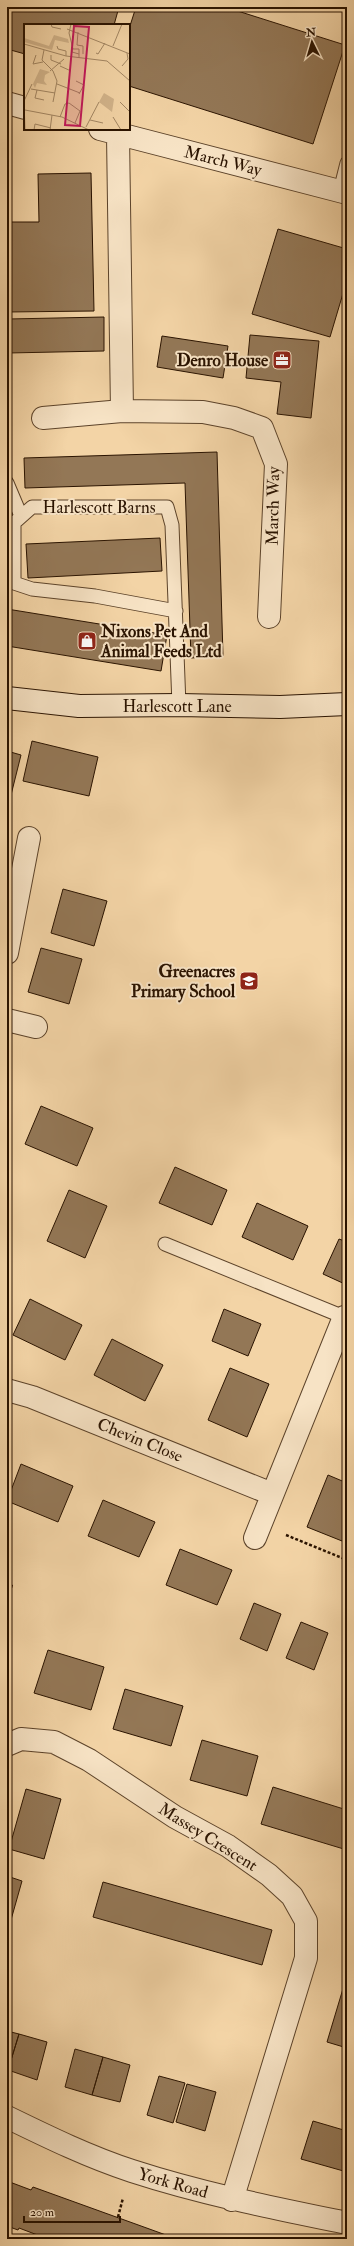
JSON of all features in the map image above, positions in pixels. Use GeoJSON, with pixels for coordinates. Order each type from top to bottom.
{"type":"FeatureCollection","features":[{"type":"Feature","properties":{"kind":"street"},"geometry":{"type":"LineString","coordinates":[[7,103],[24,108]]}},
{"type":"Feature","properties":{"kind":"street"},"geometry":{"type":"LineString","coordinates":[[43,418],[122,411],[109,132]]}},
{"type":"Feature","properties":{"kind":"street","name":"March Way"},"geometry":{"type":"LineString","coordinates":[[109,132],[344,192]]}},
{"type":"Feature","properties":{"kind":"street","name":"March Way"},"geometry":{"type":"LineString","coordinates":[[122,411],[203,412],[234,418],[262,428],[276,464],[269,617]]}},
{"type":"Feature","properties":{"kind":"street","name":"Harlescott Lane"},"geometry":{"type":"LineString","coordinates":[[7,698],[79,706],[179,705],[280,707],[347,704]]}},
{"type":"Feature","properties":{"kind":"street"},"geometry":{"type":"LineString","coordinates":[[7,953],[29,838]]}},
{"type":"Feature","properties":{"kind":"street"},"geometry":{"type":"LineString","coordinates":[[7,1020],[36,1027]]}},
{"type":"Feature","properties":{"kind":"street"},"geometry":{"type":"LineString","coordinates":[[257,1531],[344,1317]]}},
{"type":"Feature","properties":{"kind":"street","name":"Chevin Close"},"geometry":{"type":"LineString","coordinates":[[7,1390],[32,1397],[272,1494]]}},
{"type":"Feature","properties":{"kind":"street","name":"Massey Crescent"},"geometry":{"type":"LineString","coordinates":[[7,1746],[21,1739],[54,1742],[89,1760],[174,1817],[228,1846],[269,1875],[292,1896],[306,1921],[306,1958],[232,2200]]}},
{"type":"Feature","properties":{"kind":"street","name":"York Road"},"geometry":{"type":"LineString","coordinates":[[7,2118],[58,2143],[131,2171],[232,2200],[347,2223]]}},
{"type":"Feature","properties":{"kind":"lane"},"geometry":{"type":"LineString","coordinates":[[344,192],[347,163]]}},
{"type":"Feature","properties":{"kind":"lane"},"geometry":{"type":"LineString","coordinates":[[7,483],[21,516]]}},
{"type":"Feature","properties":{"kind":"lane","name":"Harlescott Barns"},"geometry":{"type":"LineString","coordinates":[[176,611],[96,596],[32,589],[14,583],[14,523],[32,507],[167,507],[172,525],[176,611],[179,705]]}},
{"type":"Feature","properties":{"kind":"lane"},"geometry":{"type":"LineString","coordinates":[[165,1244],[344,1317]]}},
{"type":"Feature","properties":{"kind":"path"},"geometry":{"type":"LineString","coordinates":[[257,1531],[347,1560]]}},
{"type":"Feature","properties":{"kind":"path"},"geometry":{"type":"LineString","coordinates":[[7,1602],[12,1584]]}},
{"type":"Feature","properties":{"kind":"building"},"geometry":{"type":"Polygon","coordinates":[[[7,7],[119,7],[114,24],[24,24],[24,54],[7,49],[7,7]]]}},
{"type":"Feature","properties":{"kind":"building"},"geometry":{"type":"Polygon","coordinates":[[[136,7],[225,7],[345,45],[313,144],[130,86],[130,26],[136,7]]]}},
{"type":"Feature","properties":{"kind":"building"},"geometry":{"type":"Polygon","coordinates":[[[91,173],[94,311],[7,312],[7,222],[39,222],[38,174],[91,173]]]}},
{"type":"Feature","properties":{"kind":"building"},"geometry":{"type":"Polygon","coordinates":[[[278,229],[347,249],[347,280],[330,337],[252,314],[278,229]]]}},
{"type":"Feature","properties":{"kind":"building"},"geometry":{"type":"Polygon","coordinates":[[[104,317],[104,351],[8,353],[8,319],[104,317]]]}},
{"type":"Feature","properties":{"kind":"building","name":"Denro House"},"geometry":{"type":"Polygon","coordinates":[[[250,335],[319,341],[311,418],[277,414],[281,382],[246,378],[250,335]]]}},
{"type":"Feature","properties":{"kind":"building"},"geometry":{"type":"Polygon","coordinates":[[[162,336],[228,346],[223,378],[157,367],[162,336]]]}},
{"type":"Feature","properties":{"kind":"building"},"geometry":{"type":"Polygon","coordinates":[[[217,452],[223,656],[191,658],[185,483],[25,488],[24,458],[217,452]]]}},
{"type":"Feature","properties":{"kind":"building"},"geometry":{"type":"Polygon","coordinates":[[[160,538],[162,571],[28,578],[26,544],[160,538]]]}},
{"type":"Feature","properties":{"kind":"building","name":"Nixons Pet And Animal Feeds Ltd"},"geometry":{"type":"Polygon","coordinates":[[[7,609],[167,635],[161,671],[7,646],[7,609]]]}},
{"type":"Feature","properties":{"kind":"building"},"geometry":{"type":"Polygon","coordinates":[[[32,741],[98,757],[89,796],[23,781],[32,741]]]}},
{"type":"Feature","properties":{"kind":"building"},"geometry":{"type":"Polygon","coordinates":[[[7,751],[21,755],[11,795],[7,794],[7,751]]]}},
{"type":"Feature","properties":{"kind":"building"},"geometry":{"type":"Polygon","coordinates":[[[63,889],[107,901],[94,946],[51,933],[63,889]]]}},
{"type":"Feature","properties":{"kind":"building"},"geometry":{"type":"Polygon","coordinates":[[[41,948],[82,959],[69,1004],[28,992],[41,948]]]}},
{"type":"Feature","properties":{"kind":"building"},"geometry":{"type":"Polygon","coordinates":[[[41,1106],[93,1128],[77,1166],[25,1144],[41,1106]]]}},
{"type":"Feature","properties":{"kind":"building"},"geometry":{"type":"Polygon","coordinates":[[[175,1167],[227,1190],[212,1225],[159,1203],[175,1167]]]}},
{"type":"Feature","properties":{"kind":"building"},"geometry":{"type":"Polygon","coordinates":[[[69,1190],[107,1206],[85,1258],[47,1241],[69,1190]]]}},
{"type":"Feature","properties":{"kind":"building"},"geometry":{"type":"Polygon","coordinates":[[[257,1203],[308,1226],[293,1260],[242,1237],[257,1203]]]}},
{"type":"Feature","properties":{"kind":"building"},"geometry":{"type":"Polygon","coordinates":[[[339,1239],[347,1242],[347,1285],[323,1274],[339,1239]]]}},
{"type":"Feature","properties":{"kind":"building"},"geometry":{"type":"Polygon","coordinates":[[[30,1299],[82,1325],[65,1360],[13,1335],[30,1299]]]}},
{"type":"Feature","properties":{"kind":"building"},"geometry":{"type":"Polygon","coordinates":[[[224,1309],[261,1324],[248,1356],[212,1341],[224,1309]]]}},
{"type":"Feature","properties":{"kind":"building"},"geometry":{"type":"Polygon","coordinates":[[[112,1339],[163,1365],[145,1401],[94,1375],[112,1339]]]}},
{"type":"Feature","properties":{"kind":"building"},"geometry":{"type":"Polygon","coordinates":[[[230,1368],[269,1384],[247,1437],[208,1420],[230,1368]]]}},
{"type":"Feature","properties":{"kind":"building"},"geometry":{"type":"Polygon","coordinates":[[[21,1464],[73,1486],[58,1522],[7,1501],[21,1464]]]}},
{"type":"Feature","properties":{"kind":"building"},"geometry":{"type":"Polygon","coordinates":[[[328,1475],[347,1483],[347,1530],[342,1541],[307,1527],[328,1475]]]}},
{"type":"Feature","properties":{"kind":"building"},"geometry":{"type":"Polygon","coordinates":[[[103,1500],[155,1522],[139,1557],[88,1536],[103,1500]]]}},
{"type":"Feature","properties":{"kind":"building"},"geometry":{"type":"Polygon","coordinates":[[[180,1549],[232,1570],[217,1605],[166,1585],[180,1549]]]}},
{"type":"Feature","properties":{"kind":"building"},"geometry":{"type":"Polygon","coordinates":[[[254,1603],[281,1614],[267,1651],[240,1639],[254,1603]]]}},
{"type":"Feature","properties":{"kind":"building"},"geometry":{"type":"Polygon","coordinates":[[[301,1622],[328,1633],[314,1670],[286,1658],[301,1622]]]}},
{"type":"Feature","properties":{"kind":"building"},"geometry":{"type":"Polygon","coordinates":[[[48,1650],[104,1667],[91,1710],[34,1693],[48,1650]]]}},
{"type":"Feature","properties":{"kind":"building"},"geometry":{"type":"Polygon","coordinates":[[[125,1689],[183,1706],[171,1746],[113,1729],[125,1689]]]}},
{"type":"Feature","properties":{"kind":"building"},"geometry":{"type":"Polygon","coordinates":[[[202,1740],[258,1756],[247,1796],[190,1780],[202,1740]]]}},
{"type":"Feature","properties":{"kind":"building"},"geometry":{"type":"Polygon","coordinates":[[[273,1787],[347,1810],[347,1850],[261,1824],[273,1787]]]}},
{"type":"Feature","properties":{"kind":"building"},"geometry":{"type":"Polygon","coordinates":[[[26,1789],[61,1799],[44,1859],[9,1849],[26,1789]]]}},
{"type":"Feature","properties":{"kind":"building"},"geometry":{"type":"Polygon","coordinates":[[[7,1876],[22,1881],[7,1934],[7,1876]]]}},
{"type":"Feature","properties":{"kind":"building"},"geometry":{"type":"Polygon","coordinates":[[[103,1882],[272,1930],[262,1965],[93,1917],[103,1882]]]}},
{"type":"Feature","properties":{"kind":"building"},"geometry":{"type":"Polygon","coordinates":[[[345,1982],[347,1983],[347,2048],[327,2042],[345,1982]]]}},
{"type":"Feature","properties":{"kind":"building"},"geometry":{"type":"Polygon","coordinates":[[[7,2031],[19,2034],[8,2070],[7,2070],[7,2031]]]}},
{"type":"Feature","properties":{"kind":"building"},"geometry":{"type":"Polygon","coordinates":[[[19,2034],[47,2042],[37,2080],[8,2070],[19,2034]]]}},
{"type":"Feature","properties":{"kind":"building"},"geometry":{"type":"Polygon","coordinates":[[[75,2049],[103,2057],[92,2095],[65,2087],[75,2049]]]}},
{"type":"Feature","properties":{"kind":"building"},"geometry":{"type":"Polygon","coordinates":[[[103,2057],[130,2065],[120,2102],[92,2095],[103,2057]]]}},
{"type":"Feature","properties":{"kind":"building"},"geometry":{"type":"Polygon","coordinates":[[[159,2076],[185,2083],[173,2123],[147,2115],[159,2076]]]}},
{"type":"Feature","properties":{"kind":"building"},"geometry":{"type":"Polygon","coordinates":[[[187,2084],[216,2092],[205,2131],[176,2122],[187,2084]]]}},
{"type":"Feature","properties":{"kind":"building"},"geometry":{"type":"Polygon","coordinates":[[[313,2121],[347,2131],[347,2172],[301,2159],[313,2121]]]}},
{"type":"Feature","properties":{"kind":"building"},"geometry":{"type":"Polygon","coordinates":[[[7,2181],[31,2190],[33,2187],[166,2235],[165,2239],[48,2239],[19,2228],[18,2230],[7,2226],[7,2181]]]}},
{"type":"Feature","properties":{"kind":"place","name":"Denro House"},"geometry":{"type":"Point","coordinates":[282,360]}},
{"type":"Feature","properties":{"kind":"place","name":"Nixons Pet And Animal Feeds Ltd"},"geometry":{"type":"Point","coordinates":[87,641]}},
{"type":"Feature","properties":{"kind":"place","name":"Greenacres Primary School"},"geometry":{"type":"Point","coordinates":[249,981]}}]}
